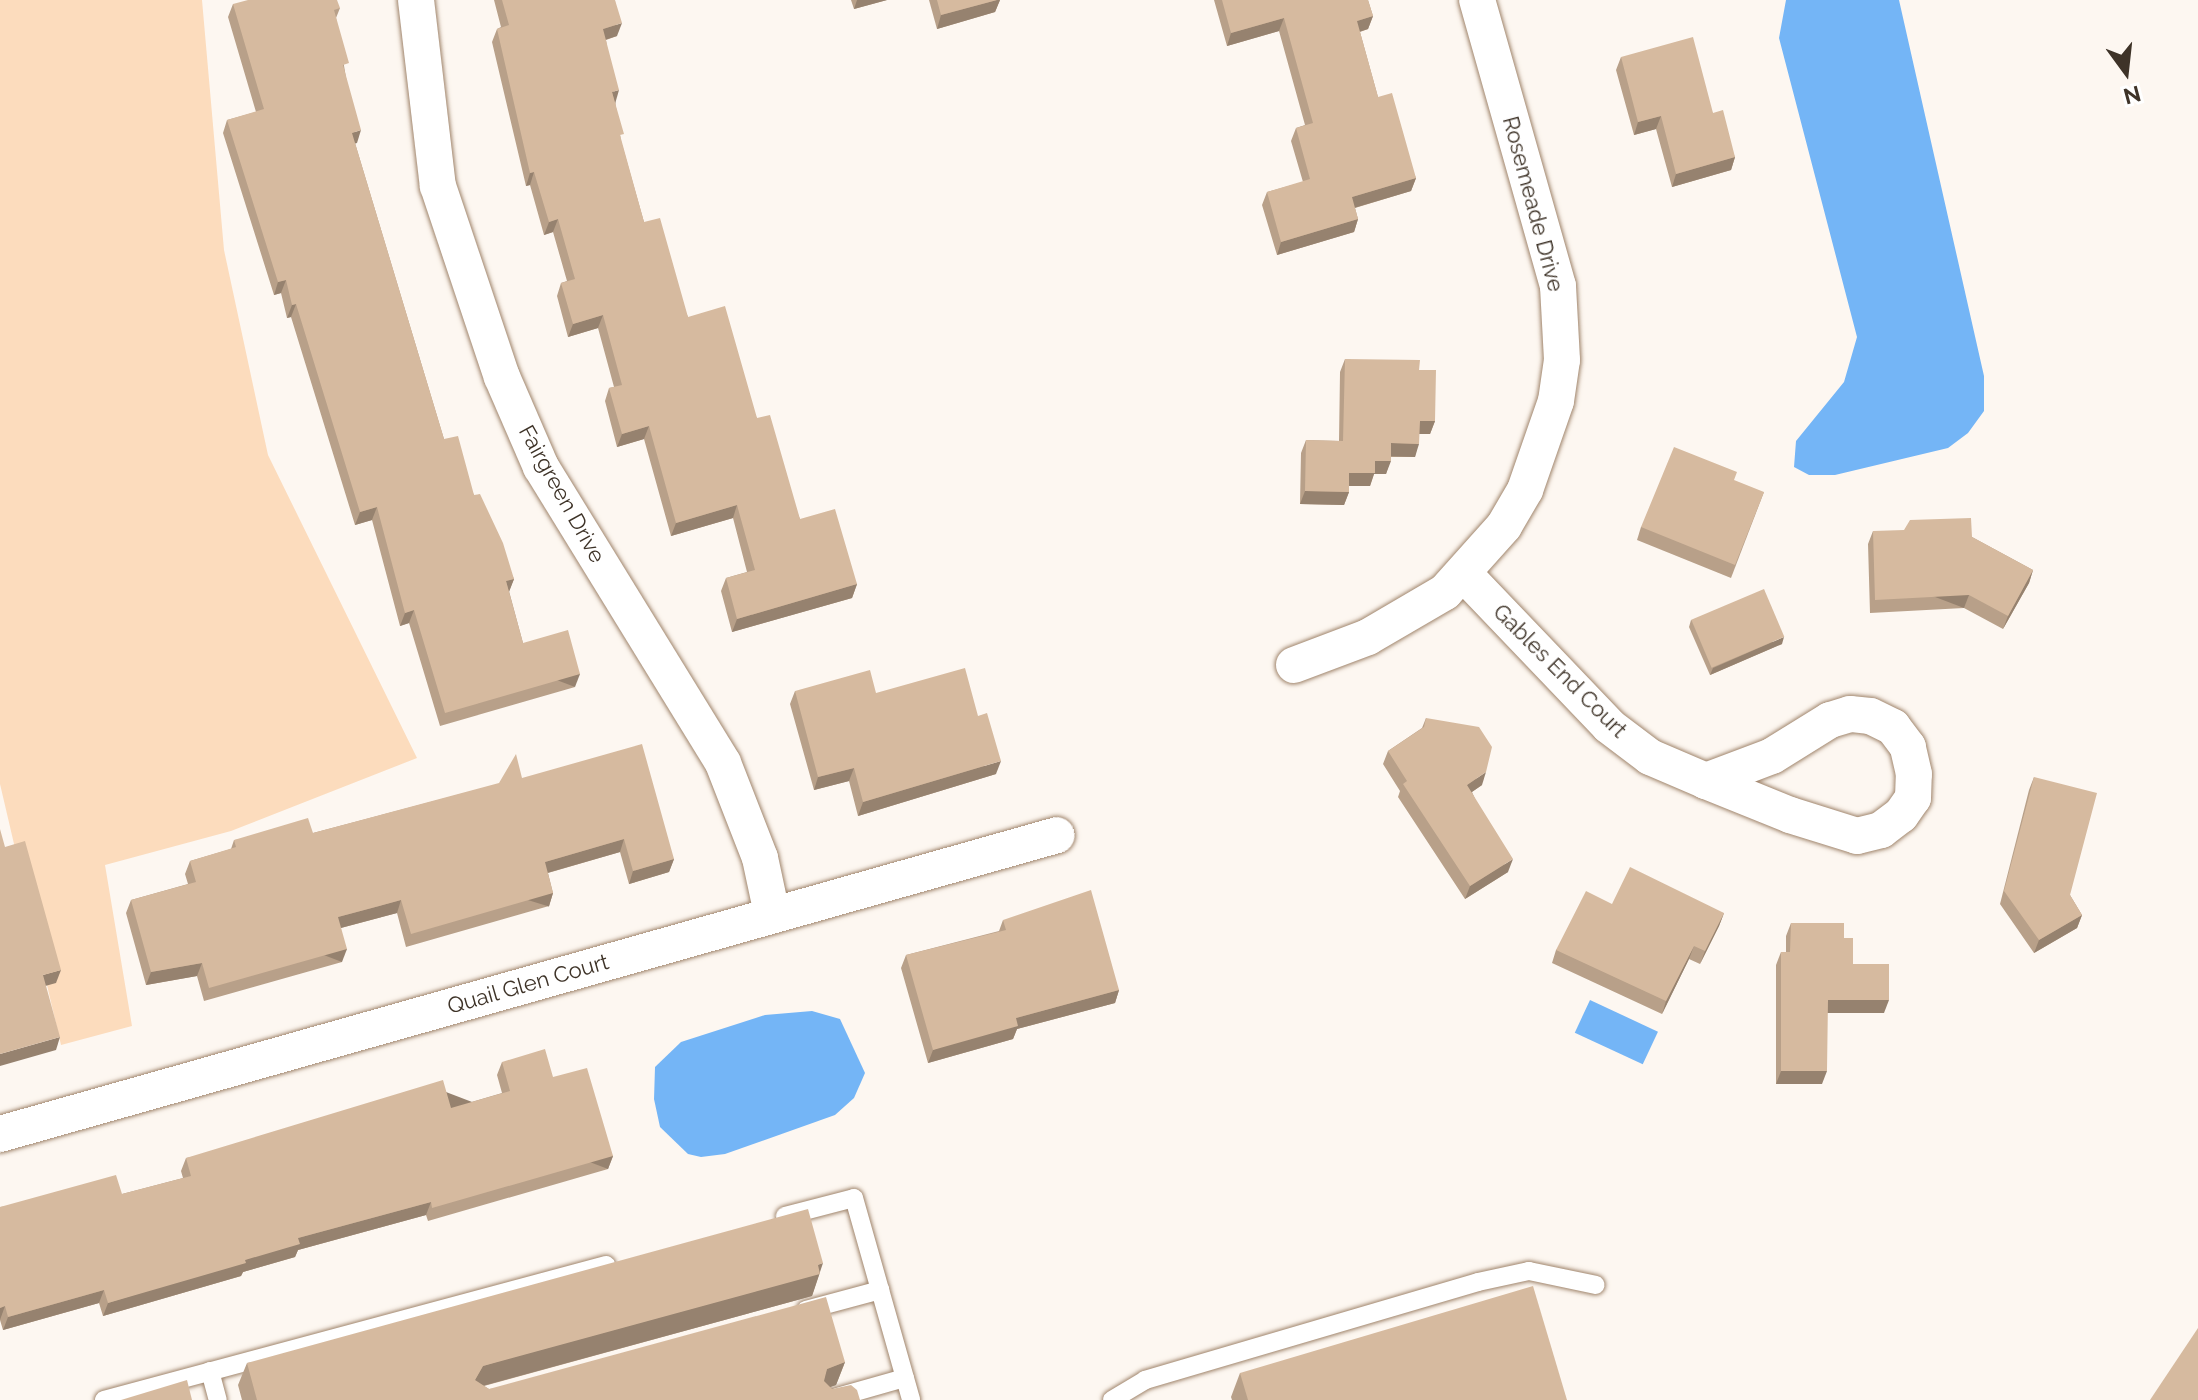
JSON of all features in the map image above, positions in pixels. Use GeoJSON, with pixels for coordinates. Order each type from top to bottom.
{"type":"FeatureCollection","features":[{"type":"Feature","properties":{"kind":"street","name":"Fairgreen Drive"},"geometry":{"type":"LineString","coordinates":[[416,0],[438,186],[502,377],[541,467],[723,763],[760,858],[772,914]]}},
{"type":"Feature","properties":{"kind":"street","name":"Rosemeade Drive"},"geometry":{"type":"LineString","coordinates":[[1294,665],[1417,612],[1463,573],[1504,526],[1525,490],[1556,401],[1562,360],[1558,286],[1477,0]]}},
{"type":"Feature","properties":{"kind":"street","name":"Gables End Court"},"geometry":{"type":"LineString","coordinates":[[1463,573],[1609,726],[1650,757],[1706,781],[1857,836],[1881,830],[1901,815],[1913,798],[1914,774],[1908,747],[1893,727],[1870,716],[1850,714],[1830,720],[1772,756],[1706,781]]}},
{"type":"Feature","properties":{"kind":"street","name":"Quail Glen Court"},"geometry":{"type":"LineString","coordinates":[[0,1134],[1057,835]]}},
{"type":"Feature","properties":{"kind":"lane"},"geometry":{"type":"LineString","coordinates":[[762,1223],[854,1198],[911,1400]]}},
{"type":"Feature","properties":{"kind":"lane"},"geometry":{"type":"LineString","coordinates":[[104,1400],[624,1260]]}},
{"type":"Feature","properties":{"kind":"lane"},"geometry":{"type":"LineString","coordinates":[[1112,1400],[1145,1380],[1478,1282],[1529,1271],[1596,1285]]}},
{"type":"Feature","properties":{"kind":"lane"},"geometry":{"type":"LineString","coordinates":[[791,1314],[880,1290]]}},
{"type":"Feature","properties":{"kind":"lane"},"geometry":{"type":"LineString","coordinates":[[210,1371],[218,1400]]}},
{"type":"Feature","properties":{"kind":"lane"},"geometry":{"type":"LineString","coordinates":[[827,1400],[905,1378]]}},
{"type":"Feature","properties":{"kind":"shaded area"},"geometry":{"type":"Polygon","coordinates":[[[0,0],[202,0],[224,250],[268,455],[417,758],[231,831],[105,865],[132,1026],[61,1045],[0,784],[0,0]]]}},
{"type":"Feature","properties":{"kind":"water"},"geometry":{"type":"Polygon","coordinates":[[[1786,0],[1899,0],[1984,376],[1984,411],[1968,433],[1948,448],[1835,475],[1809,475],[1794,467],[1796,441],[1844,382],[1857,337],[1779,38],[1786,0]]]}},
{"type":"Feature","properties":{"kind":"water"},"geometry":{"type":"Polygon","coordinates":[[[1590,1000],[1658,1032],[1643,1064],[1575,1033],[1590,1000]]]}},
{"type":"Feature","properties":{"kind":"water"},"geometry":{"type":"Polygon","coordinates":[[[812,1011],[840,1019],[865,1073],[854,1098],[835,1115],[725,1154],[701,1157],[688,1154],[660,1127],[654,1099],[655,1067],[681,1042],[765,1015],[812,1011]]]}},
{"type":"Feature","properties":{"kind":"building"},"geometry":{"type":"Polygon","coordinates":[[[248,0],[337,0],[340,8],[334,10],[349,63],[343,65],[361,130],[352,133],[444,439],[458,436],[474,495],[480,494],[503,543],[514,579],[506,581],[523,643],[568,630],[580,674],[445,713],[414,610],[405,613],[377,507],[360,512],[296,304],[292,305],[286,280],[278,282],[227,120],[264,109],[233,4],[248,0]]]}},
{"type":"Feature","properties":{"kind":"building"},"geometry":{"type":"Polygon","coordinates":[[[502,0],[615,0],[622,23],[603,29],[619,90],[612,92],[624,134],[620,135],[644,222],[660,218],[688,317],[725,306],[757,418],[770,415],[800,519],[835,509],[857,584],[737,619],[726,578],[755,570],[737,505],[676,523],[649,426],[622,434],[609,388],[622,385],[603,315],[573,324],[561,283],[575,279],[558,219],[549,222],[534,172],[530,173],[497,29],[509,25],[502,0]]]}},
{"type":"Feature","properties":{"kind":"building"},"geometry":{"type":"Polygon","coordinates":[[[937,0],[997,0],[941,15],[937,0]]]}},
{"type":"Feature","properties":{"kind":"building"},"geometry":{"type":"Polygon","coordinates":[[[1222,0],[1368,0],[1373,16],[1357,21],[1378,97],[1392,93],[1416,178],[1352,197],[1358,219],[1281,242],[1267,192],[1310,179],[1296,128],[1313,123],[1284,18],[1231,33],[1222,0]]]}},
{"type":"Feature","properties":{"kind":"building"},"geometry":{"type":"Polygon","coordinates":[[[1693,37],[1713,113],[1723,110],[1735,157],[1676,174],[1661,116],[1638,122],[1621,57],[1693,37]]]}},
{"type":"Feature","properties":{"kind":"building"},"geometry":{"type":"Polygon","coordinates":[[[1345,359],[1420,360],[1419,370],[1436,370],[1435,421],[1420,421],[1419,444],[1391,443],[1391,461],[1375,461],[1375,473],[1349,473],[1349,492],[1305,491],[1306,440],[1343,441],[1345,359]]]}},
{"type":"Feature","properties":{"kind":"building"},"geometry":{"type":"Polygon","coordinates":[[[1674,447],[1737,472],[1734,480],[1764,492],[1735,565],[1641,527],[1674,447]]]}},
{"type":"Feature","properties":{"kind":"building"},"geometry":{"type":"Polygon","coordinates":[[[1971,518],[1972,537],[2033,570],[2008,616],[1969,595],[1875,600],[1873,531],[1904,530],[1910,520],[1971,518]]]}},
{"type":"Feature","properties":{"kind":"building"},"geometry":{"type":"Polygon","coordinates":[[[1764,589],[1784,637],[1712,668],[1691,620],[1764,589]]]}},
{"type":"Feature","properties":{"kind":"building"},"geometry":{"type":"Polygon","coordinates":[[[965,668],[978,716],[987,713],[1001,761],[863,802],[854,768],[818,777],[795,691],[870,670],[876,693],[965,668]]]}},
{"type":"Feature","properties":{"kind":"building"},"geometry":{"type":"Polygon","coordinates":[[[1426,718],[1479,727],[1492,747],[1486,772],[1467,785],[1513,859],[1470,886],[1403,784],[1407,781],[1388,751],[1424,727],[1426,718]]]}},
{"type":"Feature","properties":{"kind":"building"},"geometry":{"type":"Polygon","coordinates":[[[642,744],[674,859],[633,871],[624,839],[545,862],[553,893],[411,934],[401,900],[338,917],[347,949],[209,988],[202,963],[151,972],[131,900],[196,882],[190,861],[236,847],[234,840],[308,818],[313,833],[499,783],[516,754],[522,778],[642,744]]]}},
{"type":"Feature","properties":{"kind":"building"},"geometry":{"type":"Polygon","coordinates":[[[2034,777],[2097,793],[2070,895],[2082,915],[2039,940],[2004,891],[2034,777]]]}},
{"type":"Feature","properties":{"kind":"building"},"geometry":{"type":"Polygon","coordinates":[[[0,829],[5,847],[25,841],[61,970],[43,975],[60,1037],[0,1054],[0,829]]]}},
{"type":"Feature","properties":{"kind":"building"},"geometry":{"type":"Polygon","coordinates":[[[1630,867],[1724,913],[1705,951],[1694,946],[1666,1001],[1556,950],[1586,891],[1612,904],[1630,867]]]}},
{"type":"Feature","properties":{"kind":"building"},"geometry":{"type":"Polygon","coordinates":[[[1091,890],[1119,990],[1016,1018],[1018,1026],[933,1050],[906,955],[1006,930],[1003,920],[1091,890]]]}},
{"type":"Feature","properties":{"kind":"building"},"geometry":{"type":"Polygon","coordinates":[[[1791,923],[1844,923],[1844,938],[1853,938],[1853,964],[1889,964],[1889,1000],[1828,1000],[1827,1071],[1781,1071],[1781,952],[1790,952],[1791,923]]]}},
{"type":"Feature","properties":{"kind":"building"},"geometry":{"type":"Polygon","coordinates":[[[545,1049],[553,1077],[587,1068],[613,1156],[432,1208],[431,1202],[298,1238],[300,1244],[245,1260],[246,1263],[108,1303],[104,1290],[8,1317],[5,1306],[0,1308],[0,1207],[116,1175],[122,1194],[191,1176],[186,1158],[443,1080],[451,1108],[510,1091],[502,1062],[545,1049]]]}},
{"type":"Feature","properties":{"kind":"building"},"geometry":{"type":"Polygon","coordinates":[[[808,1209],[823,1263],[818,1265],[820,1274],[483,1366],[475,1380],[489,1389],[826,1297],[845,1362],[827,1369],[824,1381],[832,1389],[851,1385],[857,1390],[860,1400],[257,1400],[247,1363],[808,1209]]]}},
{"type":"Feature","properties":{"kind":"building"},"geometry":{"type":"Polygon","coordinates":[[[1533,1286],[1567,1400],[1248,1400],[1240,1373],[1533,1286]]]}},
{"type":"Feature","properties":{"kind":"building"},"geometry":{"type":"Polygon","coordinates":[[[2198,1328],[2198,1400],[2150,1400],[2198,1328]]]}},
{"type":"Feature","properties":{"kind":"building"},"geometry":{"type":"Polygon","coordinates":[[[187,1380],[192,1400],[121,1400],[187,1380]]]}}]}
